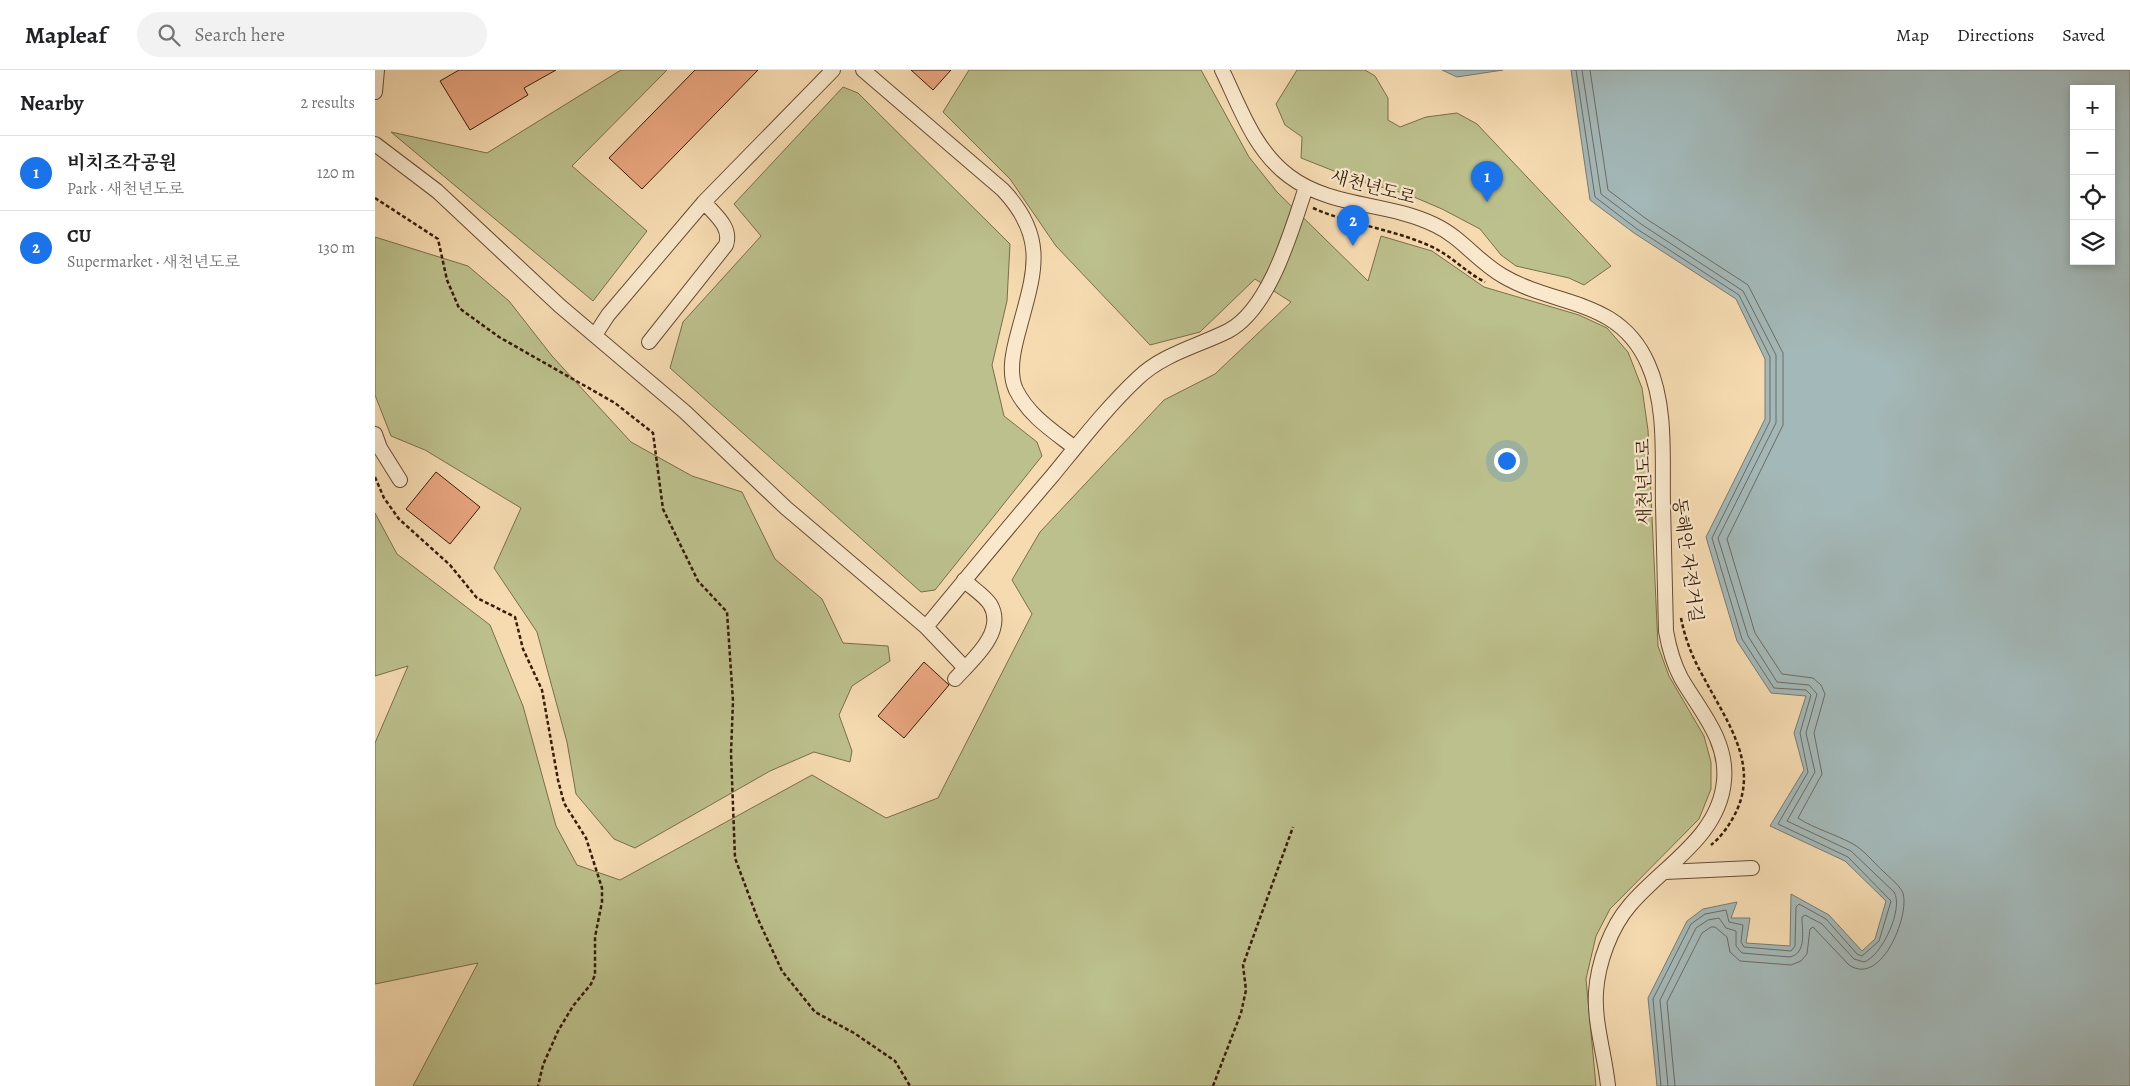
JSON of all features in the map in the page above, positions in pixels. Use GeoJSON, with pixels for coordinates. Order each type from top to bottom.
{"type":"FeatureCollection","features":[{"type":"Feature","properties":{"kind":"street"},"geometry":{"type":"LineString","coordinates":[[375,87],[377,70]]}},
{"type":"Feature","properties":{"kind":"street"},"geometry":{"type":"LineString","coordinates":[[595,336],[608,315],[704,202],[833,70]]}},
{"type":"Feature","properties":{"kind":"street"},"geometry":{"type":"LineString","coordinates":[[863,70],[1003,190],[1021,212],[1033,241],[1033,275],[1012,354],[1012,377],[1015,388],[1029,410],[1075,448]]}},
{"type":"Feature","properties":{"kind":"street","name":"새천년도로"},"geometry":{"type":"LineString","coordinates":[[1222,70],[1251,131],[1263,149],[1275,164],[1306,187],[1435,225],[1466,247],[1489,268],[1506,278],[1596,310],[1612,319],[1628,333],[1648,364],[1656,389],[1661,429],[1666,612],[1669,648],[1681,678],[1715,732],[1722,748],[1724,764],[1722,797],[1706,829],[1631,904],[1619,919],[1610,936],[1599,974],[1596,1010],[1609,1086]]}},
{"type":"Feature","properties":{"kind":"street"},"geometry":{"type":"LineString","coordinates":[[375,144],[437,191],[560,306],[685,412],[786,508],[927,627],[965,668]]}},
{"type":"Feature","properties":{"kind":"street"},"geometry":{"type":"LineString","coordinates":[[927,627],[1075,448],[1137,379],[1151,367],[1230,330],[1248,316],[1275,271],[1306,187]]}},
{"type":"Feature","properties":{"kind":"street"},"geometry":{"type":"LineString","coordinates":[[649,342],[726,245],[728,232],[726,227],[704,202]]}},
{"type":"Feature","properties":{"kind":"street"},"geometry":{"type":"LineString","coordinates":[[375,434],[380,448],[400,480]]}},
{"type":"Feature","properties":{"kind":"street"},"geometry":{"type":"LineString","coordinates":[[955,680],[990,637],[995,620],[988,602],[964,580]]}},
{"type":"Feature","properties":{"kind":"street"},"geometry":{"type":"LineString","coordinates":[[1665,872],[1752,868]]}},
{"type":"Feature","properties":{"kind":"path"},"geometry":{"type":"LineString","coordinates":[[375,198],[437,239],[447,280],[459,308],[499,337],[615,403],[653,433],[663,509],[698,581],[727,612],[733,701],[731,754],[735,858],[757,917],[782,971],[815,1012],[854,1033],[895,1061],[910,1086]]}},
{"type":"Feature","properties":{"kind":"path"},"geometry":{"type":"LineString","coordinates":[[1302,202],[1340,220],[1429,245],[1442,251],[1491,286]]}},
{"type":"Feature","properties":{"kind":"path"},"geometry":{"type":"LineString","coordinates":[[375,477],[383,498],[399,518],[450,565],[477,598],[515,618],[523,649],[542,690],[564,803],[586,838],[601,888],[602,902],[595,937],[595,975],[591,984],[573,1006],[558,1031],[543,1065],[537,1086]]}},
{"type":"Feature","properties":{"kind":"path","name":"동해안 자전거길"},"geometry":{"type":"LineString","coordinates":[[1679,610],[1691,652],[1737,740],[1744,764],[1743,794],[1737,811],[1727,828],[1708,847]]}},
{"type":"Feature","properties":{"kind":"path"},"geometry":{"type":"LineString","coordinates":[[1213,1086],[1241,1013],[1246,990],[1243,965],[1293,827]]}},
{"type":"Feature","properties":{"kind":"green space"},"geometry":{"type":"Polygon","coordinates":[[[621,70],[667,70],[572,166],[647,231],[593,301],[391,132],[487,153],[621,70]]]}},
{"type":"Feature","properties":{"kind":"green space"},"geometry":{"type":"Polygon","coordinates":[[[969,70],[1201,70],[1249,157],[1277,192],[1368,281],[1381,236],[1432,251],[1484,287],[1579,315],[1607,328],[1628,352],[1642,388],[1648,430],[1658,646],[1669,676],[1704,736],[1711,762],[1711,789],[1699,819],[1610,909],[1596,936],[1586,979],[1596,1086],[413,1086],[478,963],[375,984],[375,743],[408,666],[375,676],[375,513],[397,554],[490,625],[523,706],[556,826],[577,865],[620,880],[812,775],[886,818],[938,798],[1032,614],[1012,580],[1040,532],[1164,400],[1215,374],[1291,302],[1255,279],[1200,332],[1150,345],[1056,246],[1010,179],[943,112],[969,70]]]}},
{"type":"Feature","properties":{"kind":"green space"},"geometry":{"type":"Polygon","coordinates":[[[1297,70],[1365,70],[1375,76],[1388,98],[1388,120],[1400,127],[1426,117],[1457,113],[1477,124],[1611,266],[1584,285],[1569,278],[1516,266],[1501,255],[1480,229],[1442,209],[1407,194],[1362,182],[1301,158],[1302,137],[1285,125],[1276,104],[1297,70]]]}},
{"type":"Feature","properties":{"kind":"green space"},"geometry":{"type":"Polygon","coordinates":[[[843,87],[858,93],[1010,244],[1007,301],[992,365],[1004,416],[1037,442],[1042,456],[935,590],[921,592],[670,368],[683,322],[761,236],[734,204],[843,87]]]}},
{"type":"Feature","properties":{"kind":"green space"},"geometry":{"type":"Polygon","coordinates":[[[375,237],[468,266],[509,301],[552,356],[631,442],[692,476],[742,492],[775,559],[822,599],[843,643],[888,646],[890,661],[852,686],[839,715],[852,751],[850,762],[814,752],[770,771],[635,848],[614,839],[576,794],[567,742],[537,632],[494,568],[521,508],[425,450],[391,436],[375,395],[375,237]]]}},
{"type":"Feature","properties":{"kind":"water"},"geometry":{"type":"Polygon","coordinates":[[[1442,70],[1503,70],[1457,77],[1442,70]]]}},
{"type":"Feature","properties":{"kind":"water"},"geometry":{"type":"Polygon","coordinates":[[[1571,70],[2130,70],[2130,1086],[1657,1086],[1648,998],[1687,921],[1703,909],[1737,902],[1731,918],[1750,918],[1746,943],[1790,946],[1791,894],[1829,915],[1862,951],[1875,939],[1886,901],[1845,861],[1770,826],[1804,770],[1794,733],[1806,696],[1771,693],[1737,641],[1706,537],[1765,419],[1765,359],[1736,299],[1634,233],[1590,200],[1571,70]]]}},
{"type":"Feature","properties":{"kind":"building"},"geometry":{"type":"Polygon","coordinates":[[[459,70],[556,70],[524,88],[528,95],[470,130],[440,81],[459,70]]]}},
{"type":"Feature","properties":{"kind":"building"},"geometry":{"type":"Polygon","coordinates":[[[695,70],[758,70],[642,189],[609,158],[695,70]]]}},
{"type":"Feature","properties":{"kind":"building"},"geometry":{"type":"Polygon","coordinates":[[[911,70],[951,70],[933,90],[911,70]]]}},
{"type":"Feature","properties":{"kind":"building"},"geometry":{"type":"Polygon","coordinates":[[[436,472],[480,507],[450,544],[406,509],[436,472]]]}},
{"type":"Feature","properties":{"kind":"building"},"geometry":{"type":"Polygon","coordinates":[[[924,662],[949,685],[904,738],[878,716],[924,662]]]}},
{"type":"Feature","properties":{"kind":"place","name":"비치조각공원"},"geometry":{"type":"Point","coordinates":[1487,202]}},
{"type":"Feature","properties":{"kind":"place","name":"CU"},"geometry":{"type":"Point","coordinates":[1353,246]}}]}
